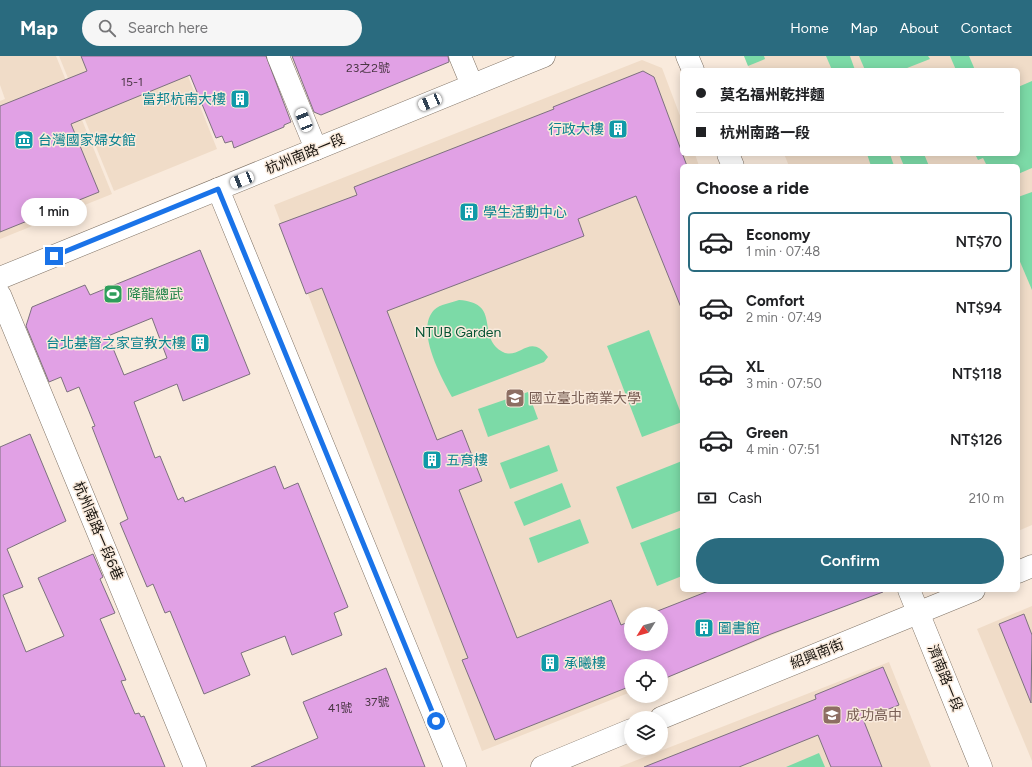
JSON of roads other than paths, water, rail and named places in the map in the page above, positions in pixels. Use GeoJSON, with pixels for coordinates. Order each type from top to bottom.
{"type":"FeatureCollection","features":[{"type":"Feature","properties":{"kind":"street"},"geometry":{"type":"LineString","coordinates":[[278,56],[316,149]]}},
{"type":"Feature","properties":{"kind":"street"},"geometry":{"type":"LineString","coordinates":[[460,56],[472,85]]}},
{"type":"Feature","properties":{"kind":"street","name":"杭州南路一段"},"geometry":{"type":"LineString","coordinates":[[0,278],[544,56]]}},
{"type":"Feature","properties":{"kind":"street"},"geometry":{"type":"LineString","coordinates":[[687,56],[691,68]]}},
{"type":"Feature","properties":{"kind":"street"},"geometry":{"type":"LineString","coordinates":[[218,189],[455,767]]}},
{"type":"Feature","properties":{"kind":"street","name":"杭州南路一段6巷"},"geometry":{"type":"LineString","coordinates":[[0,295],[196,767]]}},
{"type":"Feature","properties":{"kind":"street"},"geometry":{"type":"LineString","coordinates":[[1020,571],[1032,566]]}},
{"type":"Feature","properties":{"kind":"street","name":"濟南路一段"},"geometry":{"type":"LineString","coordinates":[[910,592],[981,767]]}},
{"type":"Feature","properties":{"kind":"street","name":"紹興南街"},"geometry":{"type":"LineString","coordinates":[[668,715],[969,592]]}},
{"type":"Feature","properties":{"kind":"street"},"geometry":{"type":"LineString","coordinates":[[542,767],[624,733]]}},
{"type":"Feature","properties":{"kind":"place","name":"富邦杭南大樓"},"geometry":{"type":"Point","coordinates":[240,99]}},
{"type":"Feature","properties":{"kind":"place","name":"行政大樓"},"geometry":{"type":"Point","coordinates":[618,129]}},
{"type":"Feature","properties":{"kind":"place","name":"台灣國家婦女館"},"geometry":{"type":"Point","coordinates":[24,140]}},
{"type":"Feature","properties":{"kind":"place","name":"學生活動中心"},"geometry":{"type":"Point","coordinates":[469,212]}},
{"type":"Feature","properties":{"kind":"place","name":"降龍總武"},"geometry":{"type":"Point","coordinates":[113,294]}},
{"type":"Feature","properties":{"kind":"place","name":"台北基督之家宣教大樓"},"geometry":{"type":"Point","coordinates":[200,343]}},
{"type":"Feature","properties":{"kind":"place","name":"國立臺北商業大學"},"geometry":{"type":"Point","coordinates":[515,398]}},
{"type":"Feature","properties":{"kind":"place","name":"五育樓"},"geometry":{"type":"Point","coordinates":[432,460]}},
{"type":"Feature","properties":{"kind":"place","name":"圖書館"},"geometry":{"type":"Point","coordinates":[704,628]}},
{"type":"Feature","properties":{"kind":"place","name":"承曦樓"},"geometry":{"type":"Point","coordinates":[550,663]}},
{"type":"Feature","properties":{"kind":"place","name":"成功高中"},"geometry":{"type":"Point","coordinates":[832,715]}},
{"type":"Feature","properties":{"kind":"park label","name":"NTUB Garden"},"geometry":{"type":"Point","coordinates":[458,332]}}]}
